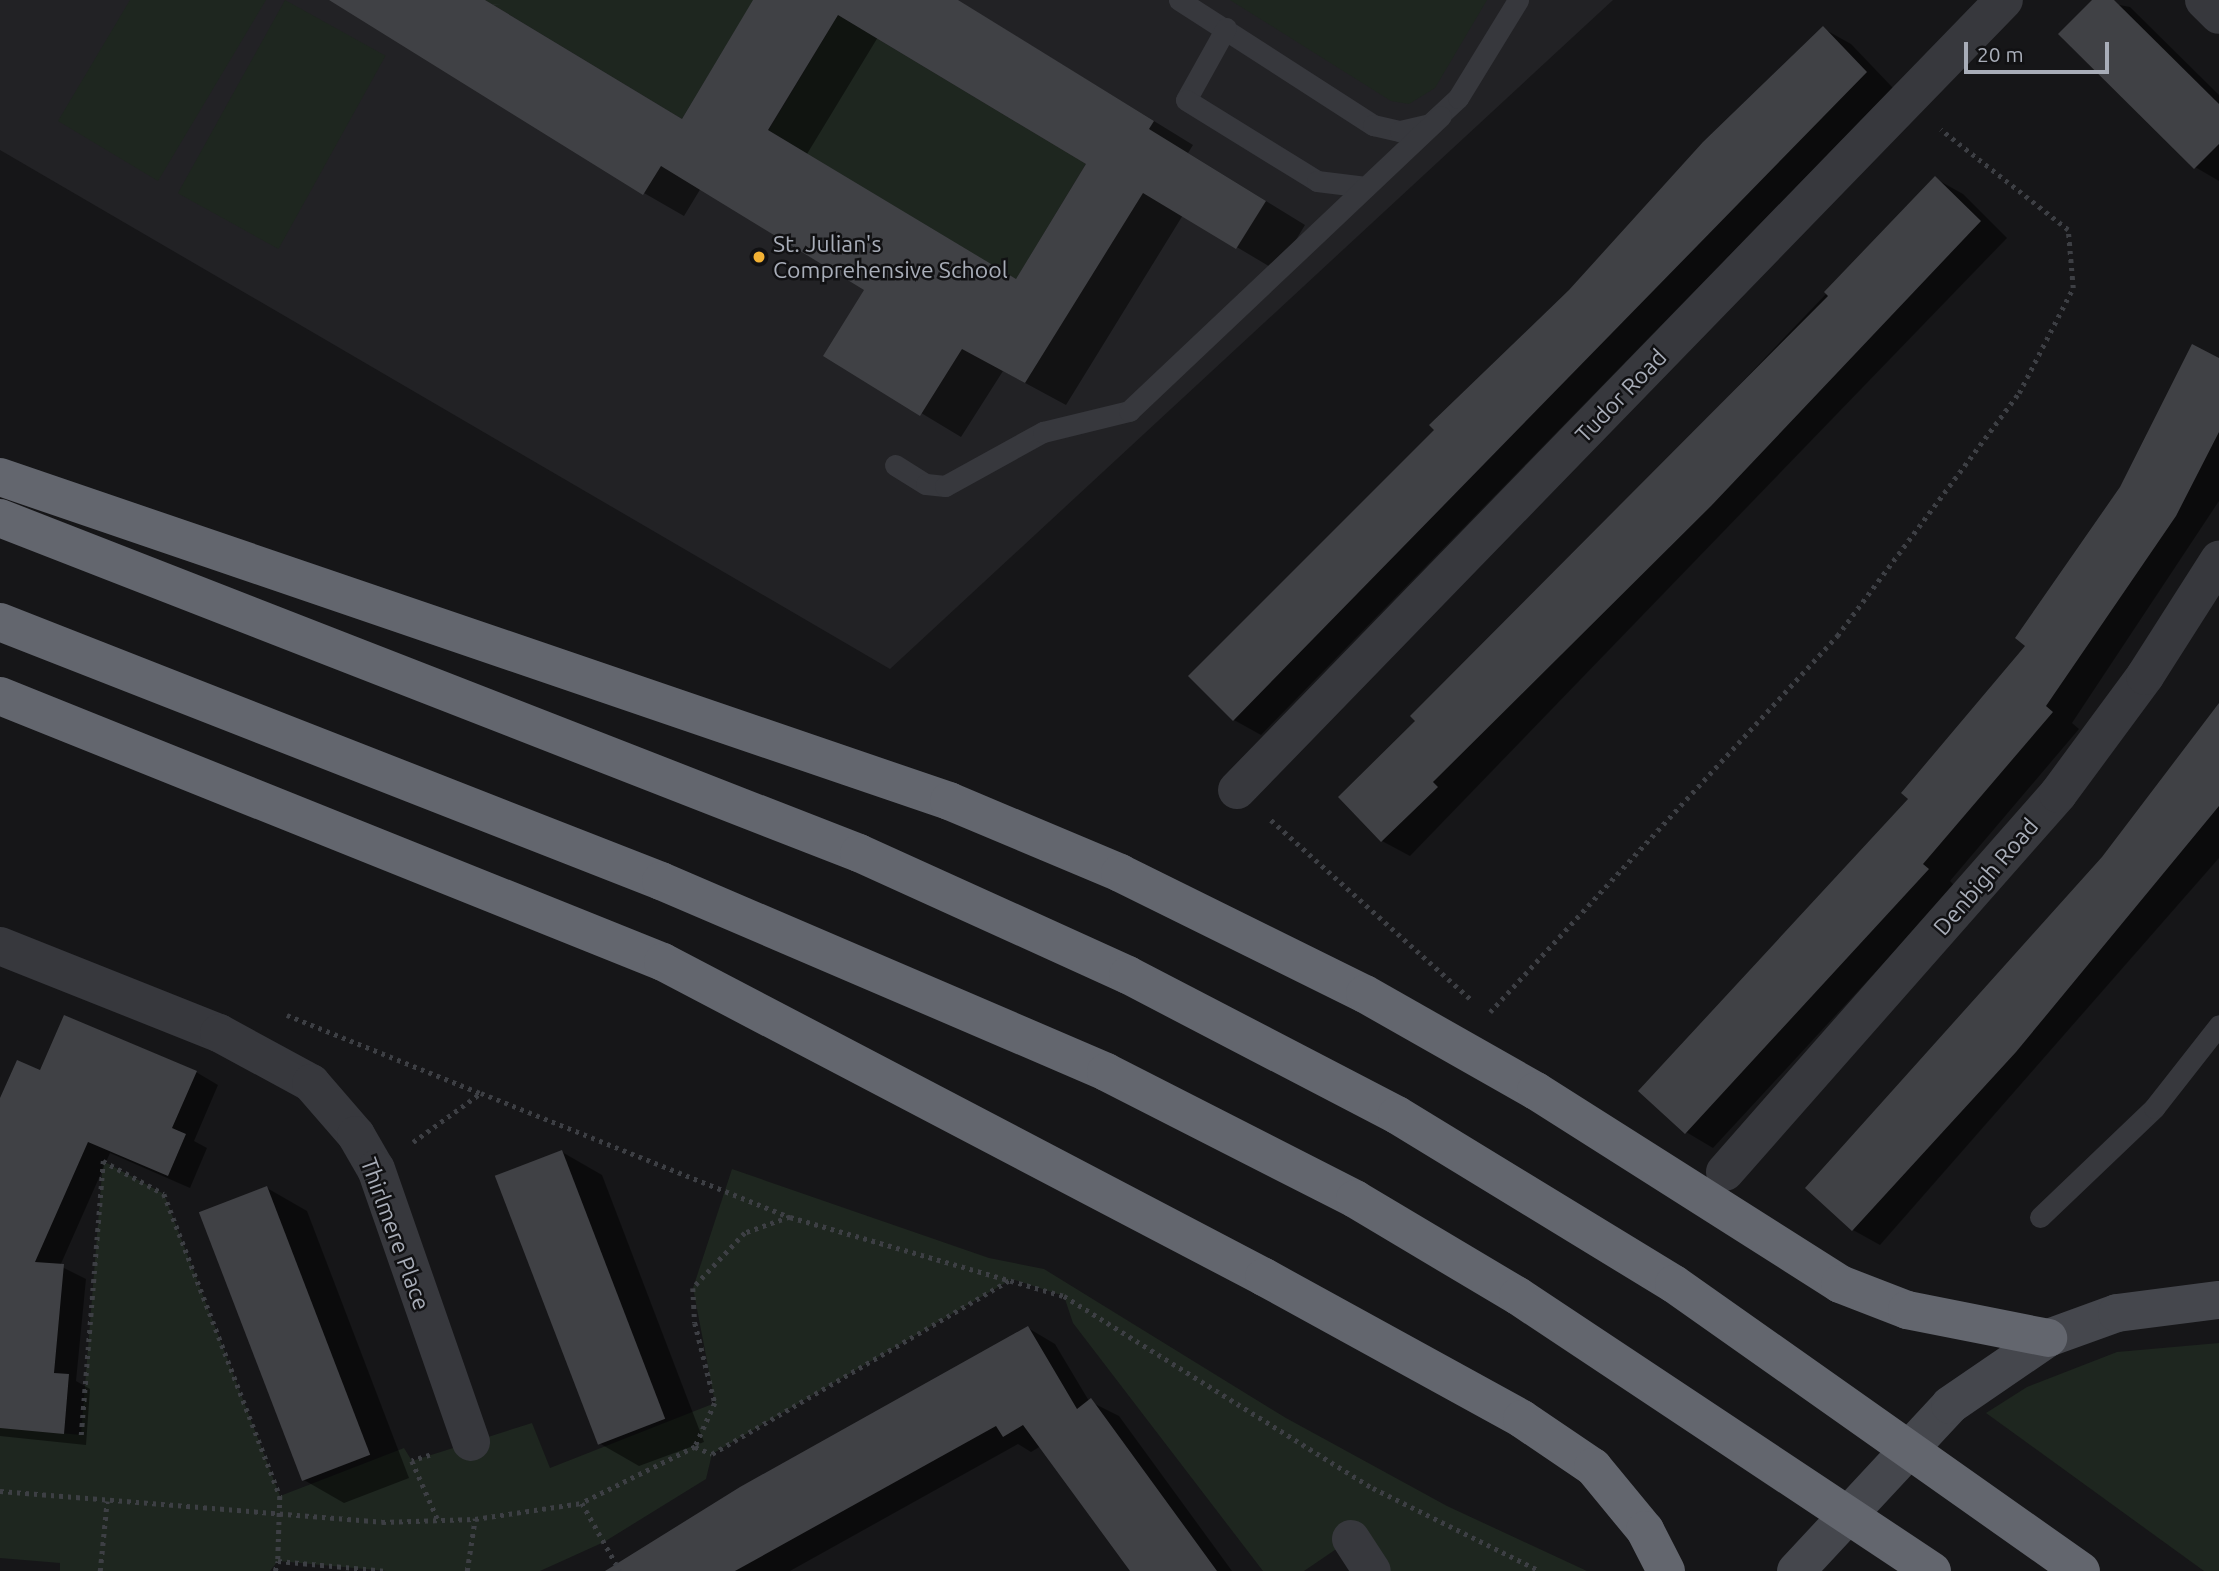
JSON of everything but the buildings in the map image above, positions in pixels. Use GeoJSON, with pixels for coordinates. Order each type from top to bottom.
{"type":"FeatureCollection","features":[{"type":"Feature","properties":{"kind":"highway"},"geometry":{"type":"LineString","coordinates":[[0,477],[949,802],[1120,873],[1365,994],[1536,1091],[1840,1284],[1908,1310],[2048,1338]]}},
{"type":"Feature","properties":{"kind":"highway"},"geometry":{"type":"LineString","coordinates":[[0,518],[859,853],[1128,975],[1397,1115],[1674,1284],[2081,1571]]}},
{"type":"Feature","properties":{"kind":"highway"},"geometry":{"type":"LineString","coordinates":[[0,622],[662,881],[1106,1072],[1354,1199],[1518,1296],[1932,1571]]}},
{"type":"Feature","properties":{"kind":"highway"},"geometry":{"type":"LineString","coordinates":[[0,696],[663,962],[1264,1277],[1522,1419],[1593,1467],[1645,1530],[1666,1571]]}},
{"type":"Feature","properties":{"kind":"main road"},"geometry":{"type":"LineString","coordinates":[[1796,1571],[1950,1405],[2048,1338],[2117,1312],[2219,1300]]}},
{"type":"Feature","properties":{"kind":"street","name":"Tudor Road"},"geometry":{"type":"LineString","coordinates":[[1237,790],[1908,103],[2004,0]]}},
{"type":"Feature","properties":{"kind":"street"},"geometry":{"type":"LineString","coordinates":[[2204,0],[2219,15]]}},
{"type":"Feature","properties":{"kind":"street","name":"Denbigh Road"},"geometry":{"type":"LineString","coordinates":[[1725,1172],[2058,794],[2145,676],[2219,560]]}},
{"type":"Feature","properties":{"kind":"street","name":"Thirlmere Place"},"geometry":{"type":"LineString","coordinates":[[0,946],[219,1033],[311,1083],[356,1135],[376,1169],[471,1442]]}},
{"type":"Feature","properties":{"kind":"street"},"geometry":{"type":"LineString","coordinates":[[1351,1539],[1372,1571]]}},
{"type":"Feature","properties":{"kind":"lane"},"geometry":{"type":"LineString","coordinates":[[1179,0],[1379,128],[1408,131],[1441,116]]}},
{"type":"Feature","properties":{"kind":"lane"},"geometry":{"type":"LineString","coordinates":[[895,465],[926,484],[945,486],[1043,432],[1129,411],[1441,116],[1518,0]]}},
{"type":"Feature","properties":{"kind":"lane"},"geometry":{"type":"LineString","coordinates":[[1226,29],[1186,100],[1317,181],[1366,187]]}},
{"type":"Feature","properties":{"kind":"lane"},"geometry":{"type":"LineString","coordinates":[[2040,1217],[2154,1108],[2219,1025]]}},
{"type":"Feature","properties":{"kind":"path"},"geometry":{"type":"LineString","coordinates":[[1237,790],[1488,1014],[1838,636],[2019,393],[2073,289],[2068,230],[1908,103]]}},
{"type":"Feature","properties":{"kind":"path"},"geometry":{"type":"LineString","coordinates":[[278,1012],[790,1217],[1064,1296],[1373,1488],[1540,1571]]}},
{"type":"Feature","properties":{"kind":"path"},"geometry":{"type":"LineString","coordinates":[[376,1169],[481,1093]]}},
{"type":"Feature","properties":{"kind":"path"},"geometry":{"type":"LineString","coordinates":[[81,1435],[103,1161],[164,1194],[283,1516],[275,1571]]}},
{"type":"Feature","properties":{"kind":"path"},"geometry":{"type":"LineString","coordinates":[[0,1491],[283,1516],[475,1518],[582,1503],[695,1447],[715,1403],[695,1323],[693,1287],[745,1233],[790,1217]]}},
{"type":"Feature","properties":{"kind":"path"},"geometry":{"type":"LineString","coordinates":[[695,1447],[712,1454],[1012,1279]]}},
{"type":"Feature","properties":{"kind":"path"},"geometry":{"type":"LineString","coordinates":[[100,1571],[107,1501]]}},
{"type":"Feature","properties":{"kind":"path"},"geometry":{"type":"LineString","coordinates":[[582,1503],[620,1571]]}},
{"type":"Feature","properties":{"kind":"path"},"geometry":{"type":"LineString","coordinates":[[467,1571],[475,1518]]}},
{"type":"Feature","properties":{"kind":"path"},"geometry":{"type":"LineString","coordinates":[[278,1561],[387,1571]]}},
{"type":"Feature","properties":{"kind":"shaded area","name":"St. Julian's Comprehensive School"},"geometry":{"type":"Polygon","coordinates":[[[0,0],[1613,0],[890,669],[0,150],[0,0]]]}},
{"type":"Feature","properties":{"kind":"shaded area"},"geometry":{"type":"Polygon","coordinates":[[[130,0],[266,0],[158,181],[58,121],[130,0]]]}},
{"type":"Feature","properties":{"kind":"shaded area"},"geometry":{"type":"Polygon","coordinates":[[[285,0],[386,56],[278,249],[178,193],[285,0]]]}},
{"type":"Feature","properties":{"kind":"shaded area"},"geometry":{"type":"Polygon","coordinates":[[[485,0],[754,0],[682,119],[485,0]]]}},
{"type":"Feature","properties":{"kind":"shaded area"},"geometry":{"type":"Polygon","coordinates":[[[1230,0],[1487,0],[1435,88],[1409,104],[1391,101],[1230,0]]]}},
{"type":"Feature","properties":{"kind":"shaded area"},"geometry":{"type":"Polygon","coordinates":[[[838,15],[1086,164],[1016,280],[768,131],[838,15]]]}},
{"type":"Feature","properties":{"kind":"shaded area"},"geometry":{"type":"Polygon","coordinates":[[[103,1161],[164,1194],[280,1496],[404,1448],[412,1461],[532,1423],[550,1468],[715,1403],[693,1288],[732,1169],[989,1258],[1044,1269],[1286,1418],[1447,1506],[1587,1571],[1372,1571],[1351,1539],[1304,1571],[1263,1571],[1073,1323],[1064,1296],[1012,1279],[712,1454],[706,1479],[604,1542],[540,1571],[387,1571],[278,1561],[270,1571],[60,1571],[60,1563],[0,1558],[0,1427],[81,1435],[103,1161]]]}},
{"type":"Feature","properties":{"kind":"shaded area"},"geometry":{"type":"Polygon","coordinates":[[[2219,1343],[2219,1571],[2204,1571],[1986,1413],[2027,1387],[2117,1352],[2219,1343]]]}},
{"type":"Feature","properties":{"kind":"place","name":"St. Julian's Comprehensive School"},"geometry":{"type":"Point","coordinates":[759,257]}}]}
